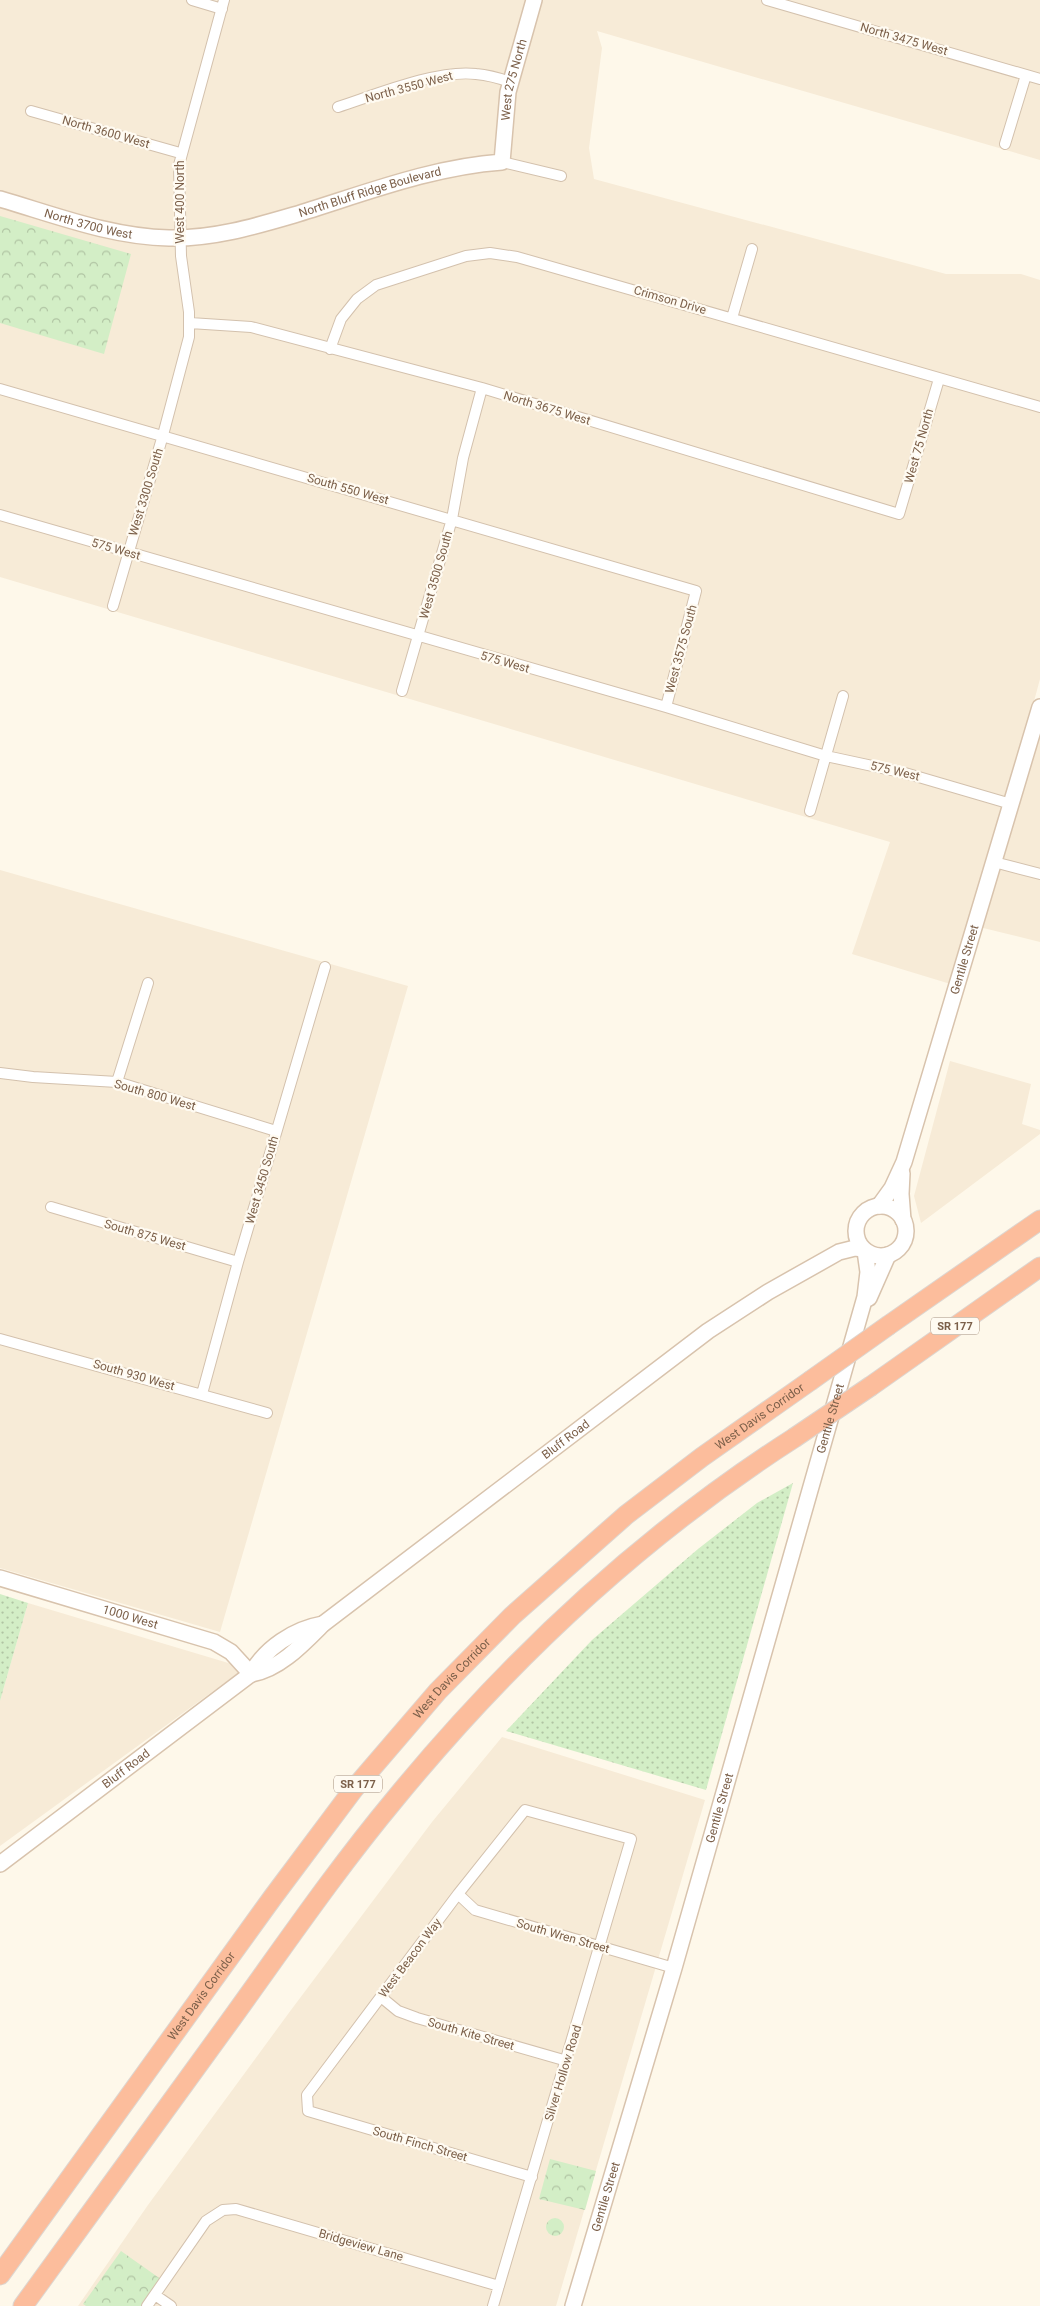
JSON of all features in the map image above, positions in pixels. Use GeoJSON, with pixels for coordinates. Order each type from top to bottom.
{"type":"FeatureCollection","features":[{"type":"Feature","properties":{"kind":"highway","name":"West Davis Corridor"},"geometry":{"type":"LineString","coordinates":[[0,2275],[273,1896],[364,1776],[438,1691],[518,1610],[626,1515],[702,1456],[1040,1220]]}},
{"type":"Feature","properties":{"kind":"highway","name":"SR 177"},"geometry":{"type":"LineString","coordinates":[[23,2306],[326,1887],[429,1758],[508,1672],[590,1594],[706,1500],[1040,1267]]}},
{"type":"Feature","properties":{"kind":"main road","name":"West 275 North"},"geometry":{"type":"LineString","coordinates":[[502,162],[505,111],[510,82],[534,0]]}},
{"type":"Feature","properties":{"kind":"main road","name":"North Bluff Ridge Boulevard"},"geometry":{"type":"LineString","coordinates":[[181,238],[225,234],[258,226],[442,170],[502,162]]}},
{"type":"Feature","properties":{"kind":"main road","name":"North 3700 West"},"geometry":{"type":"LineString","coordinates":[[0,199],[112,232],[138,236],[181,238]]}},
{"type":"Feature","properties":{"kind":"main road","name":"Gentile Street"},"geometry":{"type":"LineString","coordinates":[[879,1206],[892,1188],[904,1162],[1040,707]]}},
{"type":"Feature","properties":{"kind":"main road"},"geometry":{"type":"LineString","coordinates":[[903,1220],[891,1208],[879,1206],[867,1209],[857,1224],[856,1236],[864,1250],[876,1256],[888,1255],[899,1248],[905,1238],[901,1184],[904,1162]]}},
{"type":"Feature","properties":{"kind":"main road","name":"Bluff Road"},"geometry":{"type":"LineString","coordinates":[[813,1266],[838,1245],[857,1224]]}},
{"type":"Feature","properties":{"kind":"main road","name":"Bluff Road"},"geometry":{"type":"LineString","coordinates":[[0,1864],[251,1674],[262,1658],[287,1637],[306,1628],[323,1624],[692,1343],[746,1306],[813,1266],[841,1251],[855,1248],[864,1250]]}},
{"type":"Feature","properties":{"kind":"main road","name":"Gentile Street"},"geometry":{"type":"LineString","coordinates":[[573,2306],[674,1968],[861,1310],[867,1285],[868,1261],[864,1250]]}},
{"type":"Feature","properties":{"kind":"main road","name":"Gentile Street"},"geometry":{"type":"LineString","coordinates":[[861,1310],[873,1290],[888,1255]]}},
{"type":"Feature","properties":{"kind":"main road","name":"1000 West"},"geometry":{"type":"LineString","coordinates":[[0,1578],[214,1642],[231,1652],[251,1674]]}},
{"type":"Feature","properties":{"kind":"street"},"geometry":{"type":"LineString","coordinates":[[192,0],[223,4]]}},
{"type":"Feature","properties":{"kind":"street","name":"North 3475 West"},"geometry":{"type":"LineString","coordinates":[[768,0],[790,3],[1040,79]]}},
{"type":"Feature","properties":{"kind":"street","name":"West 400 North"},"geometry":{"type":"LineString","coordinates":[[178,378],[189,337],[190,323],[183,280],[178,165],[223,4]]}},
{"type":"Feature","properties":{"kind":"street","name":"North 3550 West"},"geometry":{"type":"LineString","coordinates":[[338,107],[437,77],[476,74],[510,82]]}},
{"type":"Feature","properties":{"kind":"street"},"geometry":{"type":"LineString","coordinates":[[1005,144],[1026,75]]}},
{"type":"Feature","properties":{"kind":"street","name":"North 3600 West"},"geometry":{"type":"LineString","coordinates":[[31,111],[180,153]]}},
{"type":"Feature","properties":{"kind":"street","name":"North Bluff Ridge Boulevard"},"geometry":{"type":"LineString","coordinates":[[502,162],[561,176]]}},
{"type":"Feature","properties":{"kind":"street"},"geometry":{"type":"LineString","coordinates":[[732,318],[752,249]]}},
{"type":"Feature","properties":{"kind":"street","name":"Crimson Drive"},"geometry":{"type":"LineString","coordinates":[[330,348],[342,319],[357,299],[376,285],[466,256],[490,253],[517,257],[1040,408]]}},
{"type":"Feature","properties":{"kind":"street","name":"North 3675 West"},"geometry":{"type":"LineString","coordinates":[[190,323],[251,326],[482,388],[899,514]]}},
{"type":"Feature","properties":{"kind":"street","name":"West 3300 South"},"geometry":{"type":"LineString","coordinates":[[113,606],[178,378]]}},
{"type":"Feature","properties":{"kind":"street","name":"West 75 North"},"geometry":{"type":"LineString","coordinates":[[899,514],[938,379]]}},
{"type":"Feature","properties":{"kind":"street","name":"West 3500 South"},"geometry":{"type":"LineString","coordinates":[[402,691],[452,519],[463,458],[482,388]]}},
{"type":"Feature","properties":{"kind":"street","name":"South 550 West"},"geometry":{"type":"LineString","coordinates":[[0,389],[696,591]]}},
{"type":"Feature","properties":{"kind":"street","name":"575 West"},"geometry":{"type":"LineString","coordinates":[[0,515],[666,707],[826,756],[905,773],[1011,804]]}},
{"type":"Feature","properties":{"kind":"street","name":"West 3575 South"},"geometry":{"type":"LineString","coordinates":[[666,707],[696,591]]}},
{"type":"Feature","properties":{"kind":"street"},"geometry":{"type":"LineString","coordinates":[[810,810],[843,696]]}},
{"type":"Feature","properties":{"kind":"street"},"geometry":{"type":"LineString","coordinates":[[994,862],[1040,874]]}},
{"type":"Feature","properties":{"kind":"street","name":"West 3450 South"},"geometry":{"type":"LineString","coordinates":[[202,1394],[238,1262],[325,967]]}},
{"type":"Feature","properties":{"kind":"street"},"geometry":{"type":"LineString","coordinates":[[117,1082],[148,982]]}},
{"type":"Feature","properties":{"kind":"street","name":"South 800 West"},"geometry":{"type":"LineString","coordinates":[[0,1073],[33,1078],[117,1082],[276,1131]]}},
{"type":"Feature","properties":{"kind":"street","name":"South 875 West"},"geometry":{"type":"LineString","coordinates":[[51,1208],[238,1262]]}},
{"type":"Feature","properties":{"kind":"street","name":"South 930 West"},"geometry":{"type":"LineString","coordinates":[[0,1339],[267,1413]]}},
{"type":"Feature","properties":{"kind":"street","name":"West Beacon Way"},"geometry":{"type":"LineString","coordinates":[[308,2111],[307,2095],[458,1894],[525,1810],[631,1839]]}},
{"type":"Feature","properties":{"kind":"street","name":"Silver Hollow Road"},"geometry":{"type":"LineString","coordinates":[[493,2306],[631,1839]]}},
{"type":"Feature","properties":{"kind":"street","name":"South Wren Street"},"geometry":{"type":"LineString","coordinates":[[458,1894],[475,1910],[674,1968]]}},
{"type":"Feature","properties":{"kind":"street","name":"South Kite Street"},"geometry":{"type":"LineString","coordinates":[[381,1997],[398,2011],[417,2018],[567,2060]]}},
{"type":"Feature","properties":{"kind":"street","name":"South Finch Street"},"geometry":{"type":"LineString","coordinates":[[308,2111],[532,2177]]}},
{"type":"Feature","properties":{"kind":"street","name":"Bridgeview Lane"},"geometry":{"type":"LineString","coordinates":[[155,2295],[206,2221],[223,2210],[236,2208],[499,2286]]}},
{"type":"Feature","properties":{"kind":"street"},"geometry":{"type":"LineString","coordinates":[[147,2306],[155,2295],[171,2306]]}},
{"type":"Feature","properties":{"kind":"shaded area"},"geometry":{"type":"Polygon","coordinates":[[[0,0],[1040,0],[1040,160],[597,31],[602,48],[589,148],[594,179],[946,274],[1021,274],[1040,280],[1040,679],[957,986],[852,954],[890,842],[0,577],[0,0]]]}},
{"type":"Feature","properties":{"kind":"shaded area"},"geometry":{"type":"Polygon","coordinates":[[[1040,707],[1040,942],[975,926],[1040,707]]]}},
{"type":"Feature","properties":{"kind":"shaded area"},"geometry":{"type":"Polygon","coordinates":[[[0,870],[408,986],[220,1632],[0,1568],[0,870]]]}},
{"type":"Feature","properties":{"kind":"shaded area"},"geometry":{"type":"Polygon","coordinates":[[[950,1061],[1031,1084],[1022,1124],[1040,1130],[1040,1134],[921,1223],[914,1196],[950,1061]]]}},
{"type":"Feature","properties":{"kind":"shaded area"},"geometry":{"type":"Polygon","coordinates":[[[28,1603],[245,1668],[0,1846],[0,1701],[28,1603]]]}},
{"type":"Feature","properties":{"kind":"shaded area"},"geometry":{"type":"Polygon","coordinates":[[[502,1737],[705,1800],[556,2306],[78,2306],[148,2205],[291,2010],[432,1822],[502,1737]]]}},
{"type":"Feature","properties":{"kind":"green space"},"geometry":{"type":"Polygon","coordinates":[[[0,216],[131,254],[104,354],[0,323],[0,216]]]}},
{"type":"Feature","properties":{"kind":"green space"},"geometry":{"type":"Polygon","coordinates":[[[793,1483],[706,1790],[506,1731],[592,1640],[698,1549],[757,1503],[793,1483]]]}},
{"type":"Feature","properties":{"kind":"green space"},"geometry":{"type":"Polygon","coordinates":[[[0,1594],[28,1603],[0,1701],[0,1594]]]}},
{"type":"Feature","properties":{"kind":"green space"},"geometry":{"type":"Polygon","coordinates":[[[550,2159],[596,2171],[585,2210],[539,2199],[550,2159]]]}},
{"type":"Feature","properties":{"kind":"green space"},"geometry":{"type":"Polygon","coordinates":[[[551,2218],[559,2218],[564,2223],[562,2234],[551,2236],[546,2231],[546,2223],[551,2218]]]}},
{"type":"Feature","properties":{"kind":"green space"},"geometry":{"type":"Polygon","coordinates":[[[121,2251],[162,2280],[143,2306],[86,2306],[83,2304],[121,2251]]]}}]}
